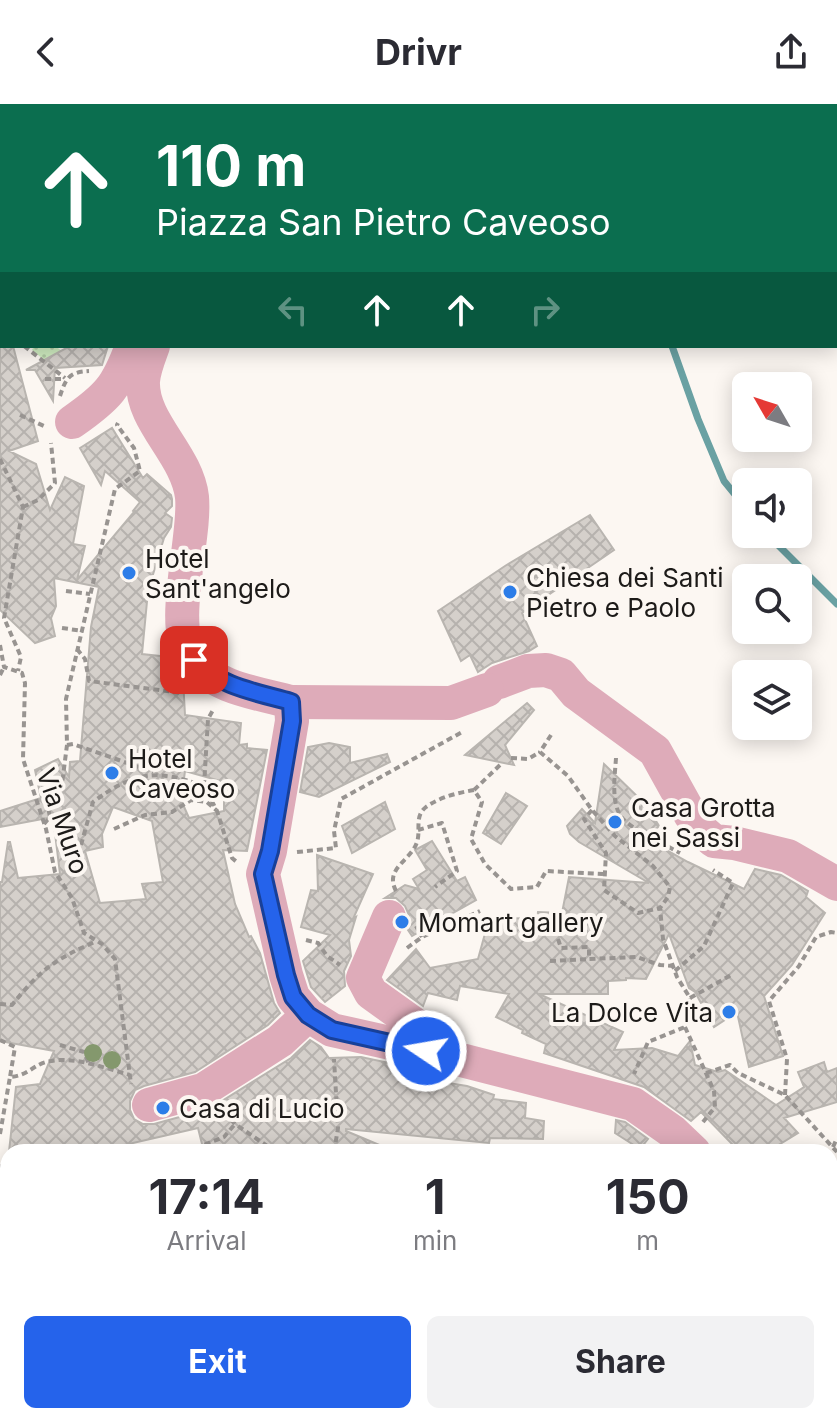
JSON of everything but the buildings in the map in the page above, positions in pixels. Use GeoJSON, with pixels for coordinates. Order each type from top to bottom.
{"type":"FeatureCollection","features":[{"type":"Feature","properties":{"kind":"street"},"geometry":{"type":"LineString","coordinates":[[58,424],[100,403],[120,380],[131,348]]}},
{"type":"Feature","properties":{"kind":"street"},"geometry":{"type":"LineString","coordinates":[[152,348],[145,369],[143,392],[150,412],[190,481],[192,502],[182,619],[184,643],[205,672],[228,684],[291,702],[451,703],[528,671],[546,670],[561,675],[576,693],[655,751],[690,814],[701,830],[714,841],[788,856],[837,884]]}},
{"type":"Feature","properties":{"kind":"street"},"geometry":{"type":"LineString","coordinates":[[291,702],[292,721],[270,851],[263,874],[293,997],[320,1023],[633,1104],[686,1144]]}},
{"type":"Feature","properties":{"kind":"street"},"geometry":{"type":"LineString","coordinates":[[391,901],[363,978],[371,993],[424,1031],[426,1051]]}},
{"type":"Feature","properties":{"kind":"street"},"geometry":{"type":"LineString","coordinates":[[149,1105],[203,1090],[280,1041],[320,1023]]}},
{"type":"Feature","properties":{"kind":"path"},"geometry":{"type":"LineString","coordinates":[[27,348],[65,378]]}},
{"type":"Feature","properties":{"kind":"path"},"geometry":{"type":"LineString","coordinates":[[45,379],[65,378]]}},
{"type":"Feature","properties":{"kind":"path"},"geometry":{"type":"LineString","coordinates":[[0,459],[23,507],[38,500],[55,483],[58,424],[65,378]]}},
{"type":"Feature","properties":{"kind":"path"},"geometry":{"type":"LineString","coordinates":[[20,415],[58,424]]}},
{"type":"Feature","properties":{"kind":"path"},"geometry":{"type":"LineString","coordinates":[[44,824],[50,817],[48,807],[62,784],[67,745],[66,699],[115,489],[140,471],[134,448]]}},
{"type":"Feature","properties":{"kind":"path","name":"Via Muro"},"geometry":{"type":"LineString","coordinates":[[23,507],[4,618],[21,657],[18,671],[25,683],[23,759],[44,824],[55,872],[72,898],[84,933],[115,959],[130,1075],[89,1064]]}},
{"type":"Feature","properties":{"kind":"path"},"geometry":{"type":"LineString","coordinates":[[66,591],[90,594]]}},
{"type":"Feature","properties":{"kind":"path"},"geometry":{"type":"LineString","coordinates":[[62,628],[83,631]]}},
{"type":"Feature","properties":{"kind":"path"},"geometry":{"type":"LineString","coordinates":[[0,645],[4,667],[0,675]]}},
{"type":"Feature","properties":{"kind":"path"},"geometry":{"type":"LineString","coordinates":[[77,649],[85,659],[89,681],[185,693]]}},
{"type":"Feature","properties":{"kind":"path"},"geometry":{"type":"LineString","coordinates":[[4,667],[18,671]]}},
{"type":"Feature","properties":{"kind":"path"},"geometry":{"type":"LineString","coordinates":[[208,719],[204,786],[217,811],[232,858]]}},
{"type":"Feature","properties":{"kind":"path"},"geometry":{"type":"LineString","coordinates":[[310,852],[336,848],[334,831],[341,799],[474,725]]}},
{"type":"Feature","properties":{"kind":"path"},"geometry":{"type":"LineString","coordinates":[[511,758],[528,759],[540,752],[551,735]]}},
{"type":"Feature","properties":{"kind":"path"},"geometry":{"type":"LineString","coordinates":[[67,745],[73,744],[204,786]]}},
{"type":"Feature","properties":{"kind":"path"},"geometry":{"type":"LineString","coordinates":[[540,752],[568,776],[615,836],[653,866],[670,887],[668,897],[660,908],[638,913],[604,890],[606,853],[584,819],[592,810]]}},
{"type":"Feature","properties":{"kind":"path"},"geometry":{"type":"LineString","coordinates":[[615,760],[620,815],[656,840]]}},
{"type":"Feature","properties":{"kind":"path"},"geometry":{"type":"LineString","coordinates":[[391,901],[394,872],[418,842],[419,818],[423,809],[451,794],[474,790],[500,765]]}},
{"type":"Feature","properties":{"kind":"path"},"geometry":{"type":"LineString","coordinates":[[81,845],[93,802],[128,782],[156,773]]}},
{"type":"Feature","properties":{"kind":"path"},"geometry":{"type":"LineString","coordinates":[[474,790],[482,802],[471,839],[485,864],[511,889],[537,887],[546,871],[603,874]]}},
{"type":"Feature","properties":{"kind":"path"},"geometry":{"type":"LineString","coordinates":[[114,829],[145,815],[172,812],[191,800],[207,802],[217,811]]}},
{"type":"Feature","properties":{"kind":"path"},"geometry":{"type":"LineString","coordinates":[[418,830],[442,823],[457,871],[435,887]]}},
{"type":"Feature","properties":{"kind":"path"},"geometry":{"type":"LineString","coordinates":[[674,969],[704,946],[733,883],[728,878]]}},
{"type":"Feature","properties":{"kind":"path"},"geometry":{"type":"LineString","coordinates":[[660,908],[663,939],[674,969],[690,998],[685,1027],[714,1091]]}},
{"type":"Feature","properties":{"kind":"path"},"geometry":{"type":"LineString","coordinates":[[422,937],[480,911]]}},
{"type":"Feature","properties":{"kind":"path"},"geometry":{"type":"LineString","coordinates":[[785,1095],[787,1059],[769,1001],[799,966],[816,937],[837,933]]}},
{"type":"Feature","properties":{"kind":"path"},"geometry":{"type":"LineString","coordinates":[[277,934],[318,943],[327,956],[344,968]]}},
{"type":"Feature","properties":{"kind":"path"},"geometry":{"type":"LineString","coordinates":[[558,939],[561,948],[589,947],[589,959]]}},
{"type":"Feature","properties":{"kind":"path"},"geometry":{"type":"LineString","coordinates":[[0,1004],[12,1005],[47,966],[97,941]]}},
{"type":"Feature","properties":{"kind":"path"},"geometry":{"type":"LineString","coordinates":[[550,961],[637,957],[674,969]]}},
{"type":"Feature","properties":{"kind":"path"},"geometry":{"type":"LineString","coordinates":[[690,998],[733,974]]}},
{"type":"Feature","properties":{"kind":"path"},"geometry":{"type":"LineString","coordinates":[[320,1023],[338,1128],[335,1144]]}},
{"type":"Feature","properties":{"kind":"path"},"geometry":{"type":"LineString","coordinates":[[634,1076],[635,1066],[648,1042],[685,1027]]}},
{"type":"Feature","properties":{"kind":"path"},"geometry":{"type":"LineString","coordinates":[[0,1040],[15,1047],[0,1134]]}},
{"type":"Feature","properties":{"kind":"path"},"geometry":{"type":"LineString","coordinates":[[60,1045],[84,1052],[89,1064]]}},
{"type":"Feature","properties":{"kind":"path"},"geometry":{"type":"LineString","coordinates":[[10,1077],[22,1076],[46,1062],[77,1061],[89,1064]]}},
{"type":"Feature","properties":{"kind":"path"},"geometry":{"type":"LineString","coordinates":[[706,1073],[730,1065],[738,1073],[785,1095],[832,1144]]}},
{"type":"Feature","properties":{"kind":"path"},"geometry":{"type":"LineString","coordinates":[[203,1090],[235,1124],[264,1144]]}},
{"type":"Feature","properties":{"kind":"path"},"geometry":{"type":"LineString","coordinates":[[209,1144],[224,1137],[235,1124]]}},
{"type":"Feature","properties":{"kind":"green space"},"geometry":{"type":"Polygon","coordinates":[[[58,348],[62,351],[54,368],[32,350],[58,348]]]}},
{"type":"Feature","properties":{"kind":"waterway"},"geometry":{"type":"LineString","coordinates":[[673,348],[698,419],[724,481],[732,491]]}},
{"type":"Feature","properties":{"kind":"waterway"},"geometry":{"type":"LineString","coordinates":[[781,548],[837,604]]}},
{"type":"Feature","properties":{"kind":"place","name":"Hotel Sant'angelo"},"geometry":{"type":"Point","coordinates":[129,573]}},
{"type":"Feature","properties":{"kind":"place","name":"Chiesa dei Santi Pietro e Paolo"},"geometry":{"type":"Point","coordinates":[510,592]}},
{"type":"Feature","properties":{"kind":"place","name":"Hotel Caveoso"},"geometry":{"type":"Point","coordinates":[112,773]}},
{"type":"Feature","properties":{"kind":"place","name":"Casa Grotta nei Sassi"},"geometry":{"type":"Point","coordinates":[615,822]}},
{"type":"Feature","properties":{"kind":"place","name":"Momart gallery"},"geometry":{"type":"Point","coordinates":[402,922]}},
{"type":"Feature","properties":{"kind":"place","name":"La Dolce Vita"},"geometry":{"type":"Point","coordinates":[729,1012]}},
{"type":"Feature","properties":{"kind":"place","name":"Casa di Lucio"},"geometry":{"type":"Point","coordinates":[163,1108]}},
{"type":"Feature","properties":{"kind":"route"},"geometry":{"type":"LineString","coordinates":[[194,660],[205,672],[228,684],[291,702],[292,721],[270,851],[263,874],[293,997],[308,1015],[332,1030],[426,1051]]}}]}
